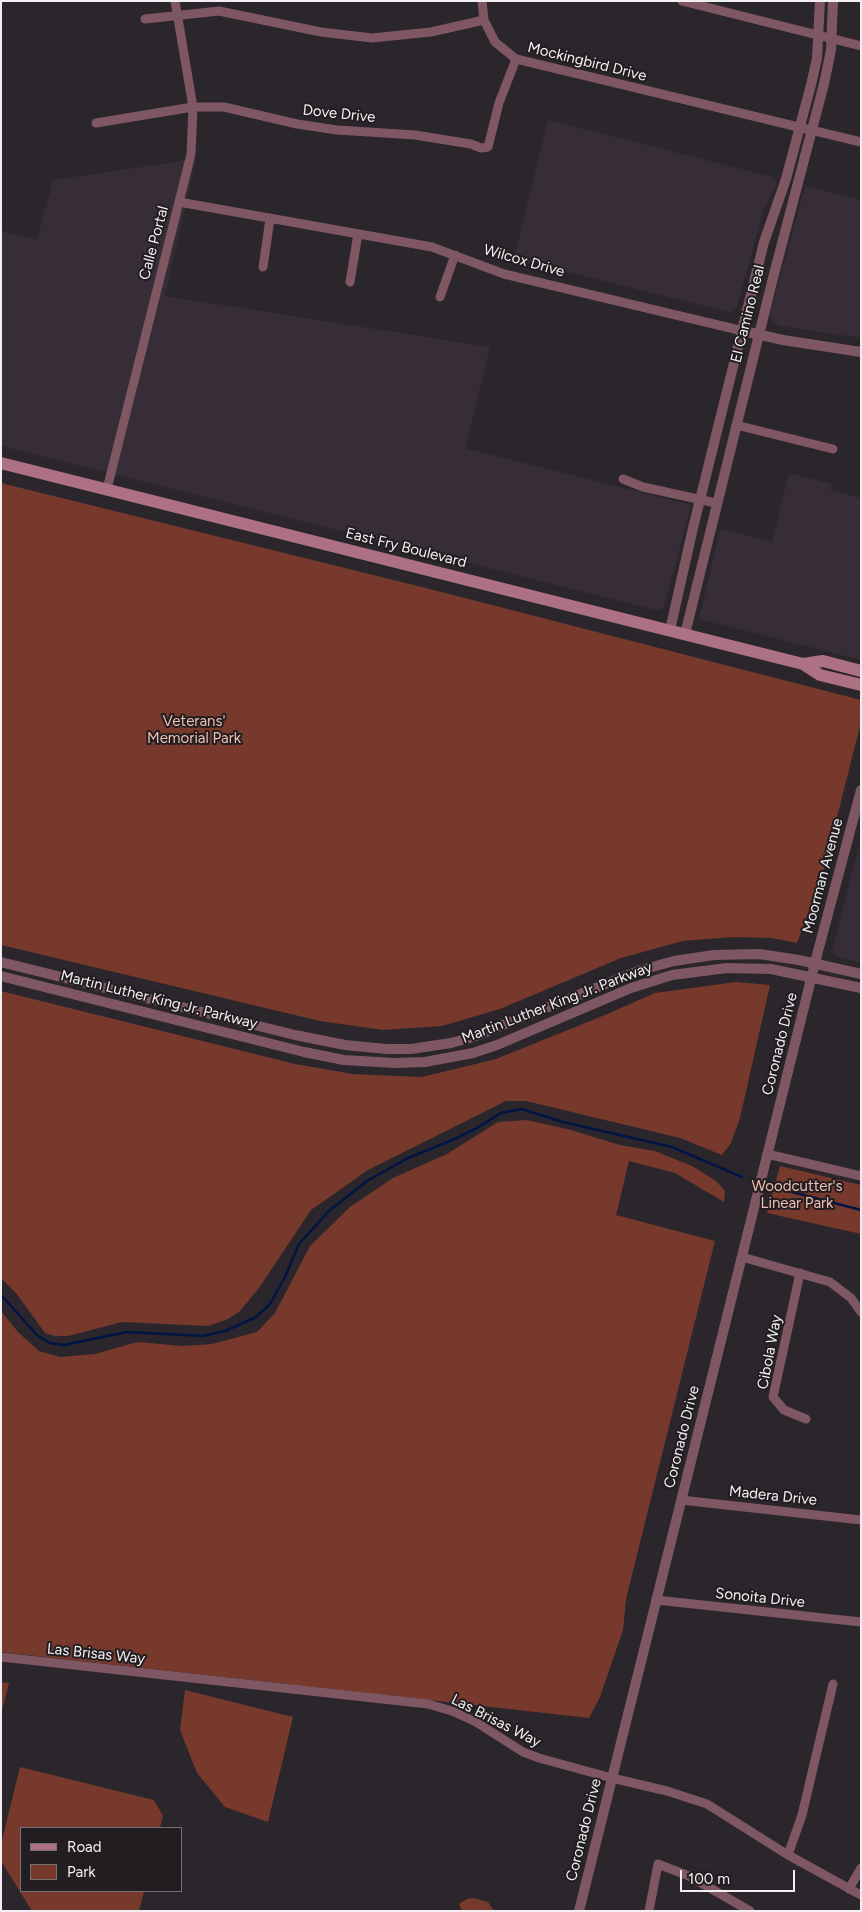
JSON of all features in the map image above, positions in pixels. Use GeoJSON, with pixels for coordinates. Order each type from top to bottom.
{"type":"FeatureCollection","features":[{"type":"Feature","properties":{"kind":"main road","name":"East Fry Boulevard"},"geometry":{"type":"LineString","coordinates":[[1,463],[804,664],[823,662],[861,671]]}},
{"type":"Feature","properties":{"kind":"main road","name":"East Fry Boulevard"},"geometry":{"type":"LineString","coordinates":[[804,664],[820,675],[861,685]]}},
{"type":"Feature","properties":{"kind":"street","name":"Calle Portal"},"geometry":{"type":"LineString","coordinates":[[107,490],[191,154],[193,107],[175,1]]}},
{"type":"Feature","properties":{"kind":"street"},"geometry":{"type":"LineString","coordinates":[[145,20],[219,11],[321,32],[372,38],[431,32],[484,20],[482,1]]}},
{"type":"Feature","properties":{"kind":"street"},"geometry":{"type":"LineString","coordinates":[[682,1],[861,46]]}},
{"type":"Feature","properties":{"kind":"street","name":"El Camino Real"},"geometry":{"type":"LineString","coordinates":[[670,630],[700,499],[769,225],[786,179],[817,58],[820,1]]}},
{"type":"Feature","properties":{"kind":"street","name":"El Camino Real"},"geometry":{"type":"LineString","coordinates":[[685,634],[716,503],[826,77],[832,38],[834,1]]}},
{"type":"Feature","properties":{"kind":"street","name":"Mockingbird Drive"},"geometry":{"type":"LineString","coordinates":[[484,20],[495,42],[516,59],[861,142]]}},
{"type":"Feature","properties":{"kind":"street","name":"Dove Drive"},"geometry":{"type":"LineString","coordinates":[[96,123],[193,107],[224,107],[321,127],[415,135],[471,144],[481,148],[488,147],[499,103],[516,59]]}},
{"type":"Feature","properties":{"kind":"street","name":"Wilcox Drive"},"geometry":{"type":"LineString","coordinates":[[179,202],[432,247],[504,274],[759,335],[861,352]]}},
{"type":"Feature","properties":{"kind":"street"},"geometry":{"type":"LineString","coordinates":[[263,267],[270,219]]}},
{"type":"Feature","properties":{"kind":"street"},"geometry":{"type":"LineString","coordinates":[[350,282],[358,234]]}},
{"type":"Feature","properties":{"kind":"street"},"geometry":{"type":"LineString","coordinates":[[440,297],[455,255]]}},
{"type":"Feature","properties":{"kind":"street"},"geometry":{"type":"LineString","coordinates":[[736,425],[833,449]]}},
{"type":"Feature","properties":{"kind":"street"},"geometry":{"type":"LineString","coordinates":[[623,479],[643,487],[716,503]]}},
{"type":"Feature","properties":{"kind":"street","name":"Moorman Avenue"},"geometry":{"type":"LineString","coordinates":[[814,970],[861,790]]}},
{"type":"Feature","properties":{"kind":"street","name":"Martin Luther King Jr. Parkway"},"geometry":{"type":"LineString","coordinates":[[1,962],[295,1035],[345,1045],[386,1049],[450,1043],[473,1037],[641,970],[674,961],[714,955],[759,954],[782,957],[861,988]]}},
{"type":"Feature","properties":{"kind":"street","name":"Martin Luther King Jr. Parkway"},"geometry":{"type":"LineString","coordinates":[[1,976],[304,1052],[344,1060],[395,1063],[425,1062],[450,1058],[497,1045],[630,988],[672,976],[747,967],[861,974]]}},
{"type":"Feature","properties":{"kind":"street","name":"Coronado Drive"},"geometry":{"type":"LineString","coordinates":[[579,1911],[814,970]]}},
{"type":"Feature","properties":{"kind":"street"},"geometry":{"type":"LineString","coordinates":[[767,1154],[861,1176]]}},
{"type":"Feature","properties":{"kind":"street"},"geometry":{"type":"LineString","coordinates":[[742,1257],[830,1282],[851,1298],[861,1312]]}},
{"type":"Feature","properties":{"kind":"street","name":"Cibola Way"},"geometry":{"type":"LineString","coordinates":[[800,1273],[773,1397],[784,1410],[806,1419]]}},
{"type":"Feature","properties":{"kind":"street","name":"Madera Drive"},"geometry":{"type":"LineString","coordinates":[[681,1500],[861,1520]]}},
{"type":"Feature","properties":{"kind":"street","name":"Sonoita Drive"},"geometry":{"type":"LineString","coordinates":[[656,1600],[861,1622]]}},
{"type":"Feature","properties":{"kind":"street","name":"Las Brisas Way"},"geometry":{"type":"LineString","coordinates":[[1,1657],[428,1704],[452,1711],[476,1722],[523,1752],[558,1764],[667,1791],[707,1804],[788,1856],[861,1895]]}},
{"type":"Feature","properties":{"kind":"street"},"geometry":{"type":"LineString","coordinates":[[788,1856],[802,1815],[833,1684]]}},
{"type":"Feature","properties":{"kind":"street"},"geometry":{"type":"LineString","coordinates":[[649,1911],[658,1864],[689,1876],[750,1911]]}},
{"type":"Feature","properties":{"kind":"street"},"geometry":{"type":"LineString","coordinates":[[850,1889],[861,1868]]}},
{"type":"Feature","properties":{"kind":"shaded area"},"geometry":{"type":"Polygon","coordinates":[[[548,120],[773,177],[776,180],[776,186],[764,209],[734,311],[729,312],[514,259],[548,120]]]}},
{"type":"Feature","properties":{"kind":"shaded area"},"geometry":{"type":"Polygon","coordinates":[[[196,159],[165,296],[490,347],[465,448],[691,505],[665,605],[661,609],[656,610],[1,446],[1,231],[37,240],[53,180],[196,159]]]}},
{"type":"Feature","properties":{"kind":"shaded area"},"geometry":{"type":"Polygon","coordinates":[[[805,186],[861,200],[861,338],[779,326],[772,321],[770,314],[805,186]]]}},
{"type":"Feature","properties":{"kind":"shaded area"},"geometry":{"type":"Polygon","coordinates":[[[789,473],[832,484],[831,491],[861,498],[861,660],[699,619],[720,529],[772,542],[789,473]]]}},
{"type":"Feature","properties":{"kind":"shaded area"},"geometry":{"type":"Polygon","coordinates":[[[861,838],[861,963],[837,957],[832,951],[861,838]]]}},
{"type":"Feature","properties":{"kind":"green space","name":"Veterans' Memorial Park"},"geometry":{"type":"Polygon","coordinates":[[[1,483],[426,588],[861,700],[861,722],[824,869],[797,943],[772,938],[733,937],[683,941],[621,958],[500,1009],[442,1026],[383,1030],[320,1021],[1,945],[1,483]]]}},
{"type":"Feature","properties":{"kind":"green space"},"geometry":{"type":"Polygon","coordinates":[[[736,982],[770,985],[740,1118],[731,1143],[722,1155],[680,1138],[526,1101],[506,1101],[368,1170],[311,1210],[259,1288],[240,1311],[228,1319],[208,1326],[122,1322],[68,1336],[55,1336],[45,1333],[16,1293],[1,1278],[1,991],[295,1064],[353,1074],[422,1077],[496,1059],[655,993],[736,982]]]}},
{"type":"Feature","properties":{"kind":"green space"},"geometry":{"type":"Polygon","coordinates":[[[527,1120],[571,1130],[620,1145],[655,1151],[692,1166],[716,1181],[725,1191],[724,1202],[675,1173],[629,1161],[616,1215],[715,1241],[626,1599],[623,1630],[600,1697],[589,1718],[1,1652],[1,1311],[18,1332],[39,1351],[60,1357],[95,1354],[137,1342],[183,1346],[212,1344],[257,1332],[275,1313],[310,1246],[350,1207],[393,1178],[447,1154],[498,1122],[527,1120]]]}},
{"type":"Feature","properties":{"kind":"green space","name":"Woodcutter's Linear Park"},"geometry":{"type":"Polygon","coordinates":[[[780,1166],[861,1185],[861,1234],[767,1213],[780,1166]]]}},
{"type":"Feature","properties":{"kind":"green space"},"geometry":{"type":"Polygon","coordinates":[[[1,1682],[9,1683],[1,1714],[1,1682]]]}},
{"type":"Feature","properties":{"kind":"green space"},"geometry":{"type":"Polygon","coordinates":[[[185,1690],[293,1717],[268,1822],[225,1807],[197,1773],[180,1730],[185,1690]]]}},
{"type":"Feature","properties":{"kind":"green space"},"geometry":{"type":"Polygon","coordinates":[[[20,1767],[154,1800],[163,1816],[160,1827],[20,1827],[20,1892],[1,1861],[1,1844],[20,1767]]]}},
{"type":"Feature","properties":{"kind":"green space"},"geometry":{"type":"Polygon","coordinates":[[[20,1892],[144,1892],[139,1911],[32,1911],[20,1892]]]}},
{"type":"Feature","properties":{"kind":"green space"},"geometry":{"type":"Polygon","coordinates":[[[474,1898],[488,1902],[494,1911],[462,1911],[459,1904],[467,1899],[474,1898]]]}},
{"type":"Feature","properties":{"kind":"waterway"},"geometry":{"type":"LineString","coordinates":[[1,1295],[38,1336],[50,1343],[64,1345],[127,1332],[203,1336],[225,1331],[256,1317],[270,1304],[285,1277],[299,1244],[329,1211],[367,1181],[408,1158],[477,1128],[501,1113],[522,1109],[563,1122],[672,1147],[742,1177]]}},
{"type":"Feature","properties":{"kind":"waterway"},"geometry":{"type":"LineString","coordinates":[[781,1189],[861,1210]]}}]}
